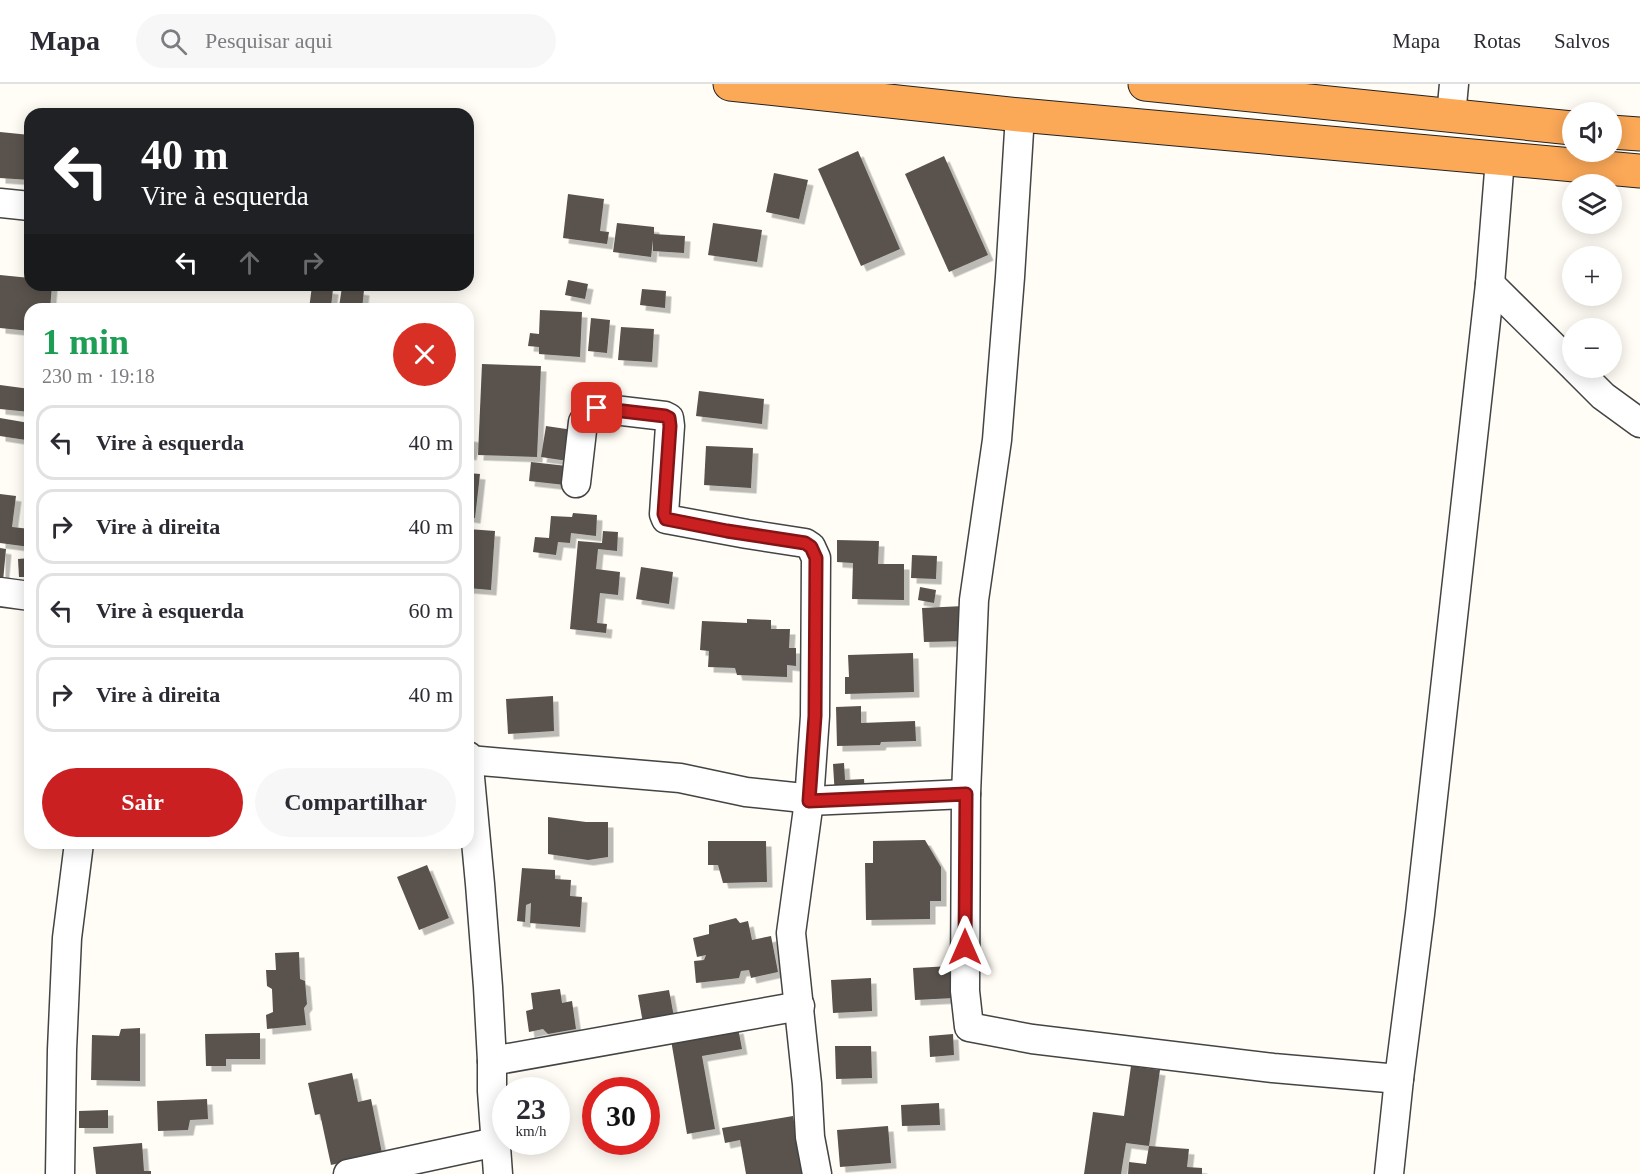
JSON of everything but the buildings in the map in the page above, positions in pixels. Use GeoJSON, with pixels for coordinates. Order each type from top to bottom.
{"type":"FeatureCollection","features":[{"type":"Feature","properties":{"kind":"highway"},"geometry":{"type":"LineString","coordinates":[[730,84],[1020,115],[1640,171]]}},
{"type":"Feature","properties":{"kind":"highway"},"geometry":{"type":"LineString","coordinates":[[1144,84],[1452,100],[1562,126]]}},
{"type":"Feature","properties":{"kind":"highway"},"geometry":{"type":"LineString","coordinates":[[1622,133],[1640,135]]}},
{"type":"Feature","properties":{"kind":"street"},"geometry":{"type":"LineString","coordinates":[[1020,115],[1011,277],[998,440],[974,600],[966,794],[965,991],[969,1027],[1032,1038],[1262,1067],[1399,1079]]}},
{"type":"Feature","properties":{"kind":"street"},"geometry":{"type":"LineString","coordinates":[[1389,1174],[1490,284],[1500,159]]}},
{"type":"Feature","properties":{"kind":"street"},"geometry":{"type":"LineString","coordinates":[[0,203],[24,205]]}},
{"type":"Feature","properties":{"kind":"street"},"geometry":{"type":"LineString","coordinates":[[1490,284],[1562,355]]}},
{"type":"Feature","properties":{"kind":"street"},"geometry":{"type":"LineString","coordinates":[[1585,378],[1603,396],[1640,423]]}},
{"type":"Feature","properties":{"kind":"street"},"geometry":{"type":"LineString","coordinates":[[576,483],[583,422],[590,409],[665,416],[669,418],[670,426],[664,514],[666,519],[805,543],[811,547],[816,558],[815,704],[809,801],[791,933],[800,1006],[810,1137],[817,1174]]}},
{"type":"Feature","properties":{"kind":"street"},"geometry":{"type":"LineString","coordinates":[[0,592],[24,595]]}},
{"type":"Feature","properties":{"kind":"street"},"geometry":{"type":"LineString","coordinates":[[474,758],[680,778],[746,792],[794,797],[809,801],[966,794]]}},
{"type":"Feature","properties":{"kind":"street"},"geometry":{"type":"LineString","coordinates":[[474,815],[492,1077]]}},
{"type":"Feature","properties":{"kind":"street"},"geometry":{"type":"LineString","coordinates":[[60,1174],[67,939],[77,849]]}},
{"type":"Feature","properties":{"kind":"street"},"geometry":{"type":"LineString","coordinates":[[492,1061],[800,1006]]}},
{"type":"Feature","properties":{"kind":"street"},"geometry":{"type":"LineString","coordinates":[[348,1174],[492,1143]]}},
{"type":"Feature","properties":{"kind":"street"},"geometry":{"type":"LineString","coordinates":[[497,1155],[498,1174]]}},
{"type":"Feature","properties":{"kind":"route"},"geometry":{"type":"LineString","coordinates":[[597,408],[669,418],[664,514],[666,519],[805,543],[811,547],[816,558],[815,716],[809,801],[966,794],[965,947]]}}]}
